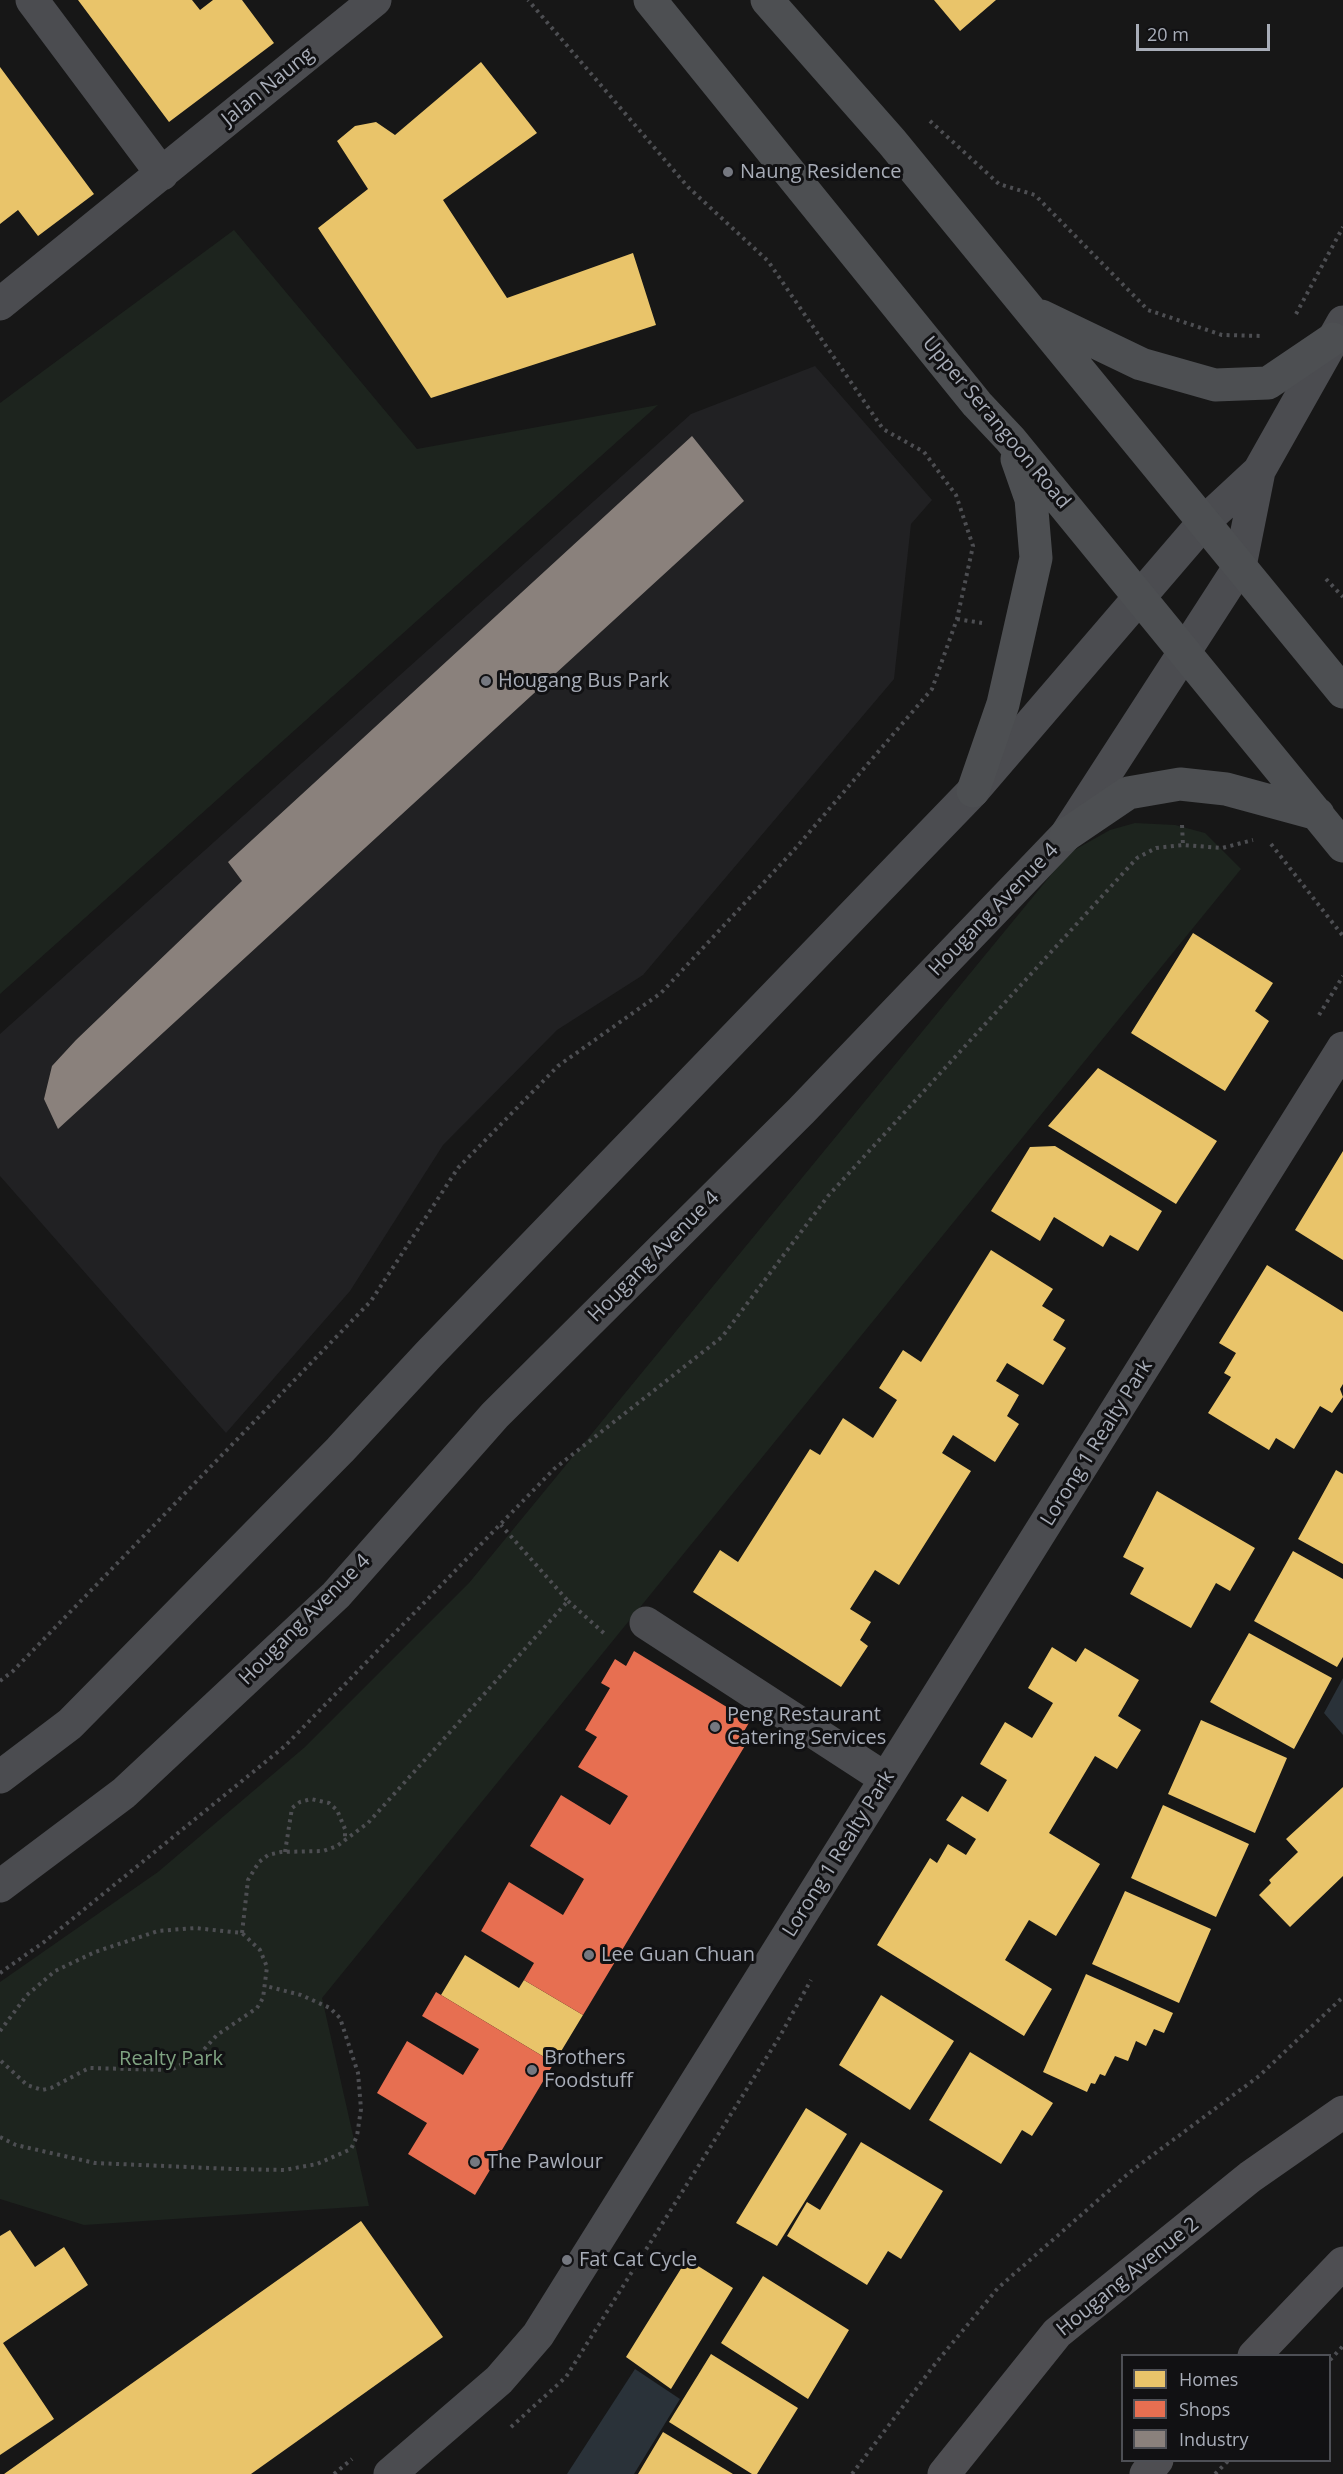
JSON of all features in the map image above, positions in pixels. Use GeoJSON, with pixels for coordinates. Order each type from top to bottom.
{"type":"FeatureCollection","features":[{"type":"Feature","properties":{"kind":"highway","name":"Hougang Avenue 2"},"geometry":{"type":"LineString","coordinates":[[944,2474],[1057,2333],[1250,2177],[1343,2112]]}},
{"type":"Feature","properties":{"kind":"highway"},"geometry":{"type":"LineString","coordinates":[[1255,2354],[1343,2263]]}},
{"type":"Feature","properties":{"kind":"highway"},"geometry":{"type":"LineString","coordinates":[[1146,2474],[1155,2462]]}},
{"type":"Feature","properties":{"kind":"main road","name":"Upper Serangoon Road"},"geometry":{"type":"LineString","coordinates":[[650,0],[977,404],[1010,439],[1343,846]]}},
{"type":"Feature","properties":{"kind":"main road"},"geometry":{"type":"LineString","coordinates":[[767,0],[892,142],[1343,692]]}},
{"type":"Feature","properties":{"kind":"main road"},"geometry":{"type":"LineString","coordinates":[[1031,311],[1141,364],[1215,385],[1268,383],[1338,330]]}},
{"type":"Feature","properties":{"kind":"main road"},"geometry":{"type":"LineString","coordinates":[[973,791],[1003,704],[1036,558],[1031,499],[1010,439]]}},
{"type":"Feature","properties":{"kind":"main road"},"geometry":{"type":"LineString","coordinates":[[1066,835],[1128,793],[1180,784],[1226,789],[1318,814]]}},
{"type":"Feature","properties":{"kind":"street"},"geometry":{"type":"LineString","coordinates":[[33,0],[162,174]]}},
{"type":"Feature","properties":{"kind":"street","name":"Jalan Naung"},"geometry":{"type":"LineString","coordinates":[[0,304],[375,0]]}},
{"type":"Feature","properties":{"kind":"street"},"geometry":{"type":"LineString","coordinates":[[0,1777],[70,1724],[332,1458],[973,791],[1204,522],[1259,471],[1338,330]]}},
{"type":"Feature","properties":{"kind":"street"},"geometry":{"type":"LineString","coordinates":[[1240,566],[1259,471]]}},
{"type":"Feature","properties":{"kind":"street","name":"Hougang Avenue 4"},"geometry":{"type":"LineString","coordinates":[[0,1886],[124,1793],[336,1595],[495,1415],[801,1111],[1066,835],[1240,566]]}},
{"type":"Feature","properties":{"kind":"street","name":"Lorong 1 Realty Park"},"geometry":{"type":"LineString","coordinates":[[390,2474],[499,2380],[538,2335],[1343,1048]]}},
{"type":"Feature","properties":{"kind":"street"},"geometry":{"type":"LineString","coordinates":[[646,1623],[886,1779]]}},
{"type":"Feature","properties":{"kind":"path"},"geometry":{"type":"LineString","coordinates":[[0,1680],[13,1671],[46,1638],[371,1301],[458,1167],[558,1066],[661,993],[794,850],[932,688],[957,620],[973,546],[956,495],[924,452],[883,429],[768,261],[688,187],[528,0]]}},
{"type":"Feature","properties":{"kind":"path"},"geometry":{"type":"LineString","coordinates":[[922,114],[999,184],[1035,195],[1149,310],[1222,335],[1257,338],[1267,335]]}},
{"type":"Feature","properties":{"kind":"path"},"geometry":{"type":"LineString","coordinates":[[1293,320],[1343,227]]}},
{"type":"Feature","properties":{"kind":"path"},"geometry":{"type":"LineString","coordinates":[[1326,579],[1343,597]]}},
{"type":"Feature","properties":{"kind":"path"},"geometry":{"type":"LineString","coordinates":[[1265,837],[1343,936]]}},
{"type":"Feature","properties":{"kind":"path"},"geometry":{"type":"LineString","coordinates":[[0,1973],[44,1942],[285,1746],[554,1469],[722,1337],[828,1196],[1137,858],[1156,848],[1183,845],[1222,848],[1254,839]]}},
{"type":"Feature","properties":{"kind":"path"},"geometry":{"type":"LineString","coordinates":[[501,1525],[568,1601],[607,1636]]}},
{"type":"Feature","properties":{"kind":"path"},"geometry":{"type":"LineString","coordinates":[[242,1933],[248,1880],[259,1862],[268,1855],[285,1852],[323,1851],[345,1841],[368,1823],[568,1601]]}},
{"type":"Feature","properties":{"kind":"path"},"geometry":{"type":"LineString","coordinates":[[285,1852],[292,1808],[311,1799],[322,1800],[334,1806],[342,1820],[345,1841]]}},
{"type":"Feature","properties":{"kind":"path"},"geometry":{"type":"LineString","coordinates":[[0,2031],[27,1995],[55,1971],[95,1952],[158,1931],[195,1928],[242,1933],[260,1950],[267,1967],[263,1998],[251,2015],[217,2035],[198,2056],[171,2070],[89,2068],[51,2088],[42,2090],[27,2085],[0,2060]]}},
{"type":"Feature","properties":{"kind":"path"},"geometry":{"type":"LineString","coordinates":[[0,2137],[16,2145],[95,2163],[233,2169],[284,2170],[316,2164],[351,2149],[357,2136],[361,2109],[358,2073],[340,2018],[330,2008],[301,1995],[266,1986]]}},
{"type":"Feature","properties":{"kind":"path"},"geometry":{"type":"LineString","coordinates":[[852,2474],[935,2364],[998,2288],[1130,2172],[1259,2076],[1343,1997]]}},
{"type":"Feature","properties":{"kind":"path"},"geometry":{"type":"LineString","coordinates":[[1331,2358],[1343,2346]]}},
{"type":"Feature","properties":{"kind":"path"},"geometry":{"type":"LineString","coordinates":[[1215,2474],[1227,2462]]}},
{"type":"Feature","properties":{"kind":"shaded area","name":"Hougang Bus Park"},"geometry":{"type":"Polygon","coordinates":[[[815,366],[932,500],[911,524],[894,679],[643,975],[557,1030],[443,1145],[350,1291],[226,1433],[0,1176],[0,1034],[691,414],[815,366]]]}},
{"type":"Feature","properties":{"kind":"shaded area"},"geometry":{"type":"Polygon","coordinates":[[[1343,1678],[1343,1735],[1324,1713],[1343,1678]]]}},
{"type":"Feature","properties":{"kind":"shaded area"},"geometry":{"type":"Polygon","coordinates":[[[635,2369],[680,2399],[634,2474],[567,2474],[635,2369]]]}},
{"type":"Feature","properties":{"kind":"green space"},"geometry":{"type":"Polygon","coordinates":[[[234,230],[417,449],[658,405],[0,994],[0,403],[234,230]]]}},
{"type":"Feature","properties":{"kind":"green space","name":"Realty Park"},"geometry":{"type":"Polygon","coordinates":[[[1135,823],[1175,825],[1205,833],[1241,869],[322,1998],[369,2206],[84,2225],[0,2199],[0,1982],[158,1872],[305,1747],[469,1583],[1069,853],[1110,830],[1135,823]]]}},
{"type":"Feature","properties":{"kind":"building: Homes"},"geometry":{"type":"Polygon","coordinates":[[[78,0],[192,0],[200,10],[213,0],[242,0],[274,43],[169,122],[78,0]]]}},
{"type":"Feature","properties":{"kind":"building: Homes"},"geometry":{"type":"Polygon","coordinates":[[[934,0],[996,0],[960,31],[934,0]]]}},
{"type":"Feature","properties":{"kind":"building: Homes"},"geometry":{"type":"Polygon","coordinates":[[[481,62],[537,133],[443,200],[507,298],[633,253],[656,325],[431,398],[318,228],[368,189],[337,141],[355,126],[376,122],[395,135],[481,62]]]}},
{"type":"Feature","properties":{"kind":"building: Homes"},"geometry":{"type":"Polygon","coordinates":[[[0,67],[94,194],[38,236],[18,210],[0,224],[0,67]]]}},
{"type":"Feature","properties":{"kind":"building: Homes"},"geometry":{"type":"Polygon","coordinates":[[[1193,933],[1273,983],[1255,1011],[1269,1021],[1225,1091],[1131,1033],[1193,933]]]}},
{"type":"Feature","properties":{"kind":"building: Homes"},"geometry":{"type":"Polygon","coordinates":[[[1098,1068],[1217,1141],[1176,1204],[1048,1126],[1098,1068]]]}},
{"type":"Feature","properties":{"kind":"building: Homes"},"geometry":{"type":"Polygon","coordinates":[[[1055,1146],[1162,1211],[1138,1251],[1110,1235],[1103,1247],[1054,1217],[1040,1241],[991,1211],[1030,1147],[1055,1146]]]}},
{"type":"Feature","properties":{"kind":"building: Homes"},"geometry":{"type":"Polygon","coordinates":[[[1343,1151],[1343,1260],[1295,1230],[1343,1151]]]}},
{"type":"Feature","properties":{"kind":"building: Homes"},"geometry":{"type":"Polygon","coordinates":[[[991,1250],[1053,1289],[1042,1306],[1065,1320],[1053,1340],[1066,1348],[1043,1385],[1007,1363],[996,1381],[1019,1395],[1007,1416],[1019,1424],[995,1462],[953,1435],[942,1453],[971,1471],[899,1585],[875,1570],[850,1609],[871,1622],[860,1640],[868,1646],[841,1687],[693,1592],[720,1550],[738,1562],[810,1449],[820,1455],[843,1418],[873,1438],[897,1400],[879,1388],[903,1350],[921,1362],[991,1250]]]}},
{"type":"Feature","properties":{"kind":"building: Homes"},"geometry":{"type":"Polygon","coordinates":[[[1267,1265],[1343,1312],[1343,1384],[1340,1389],[1343,1397],[1332,1413],[1320,1406],[1294,1449],[1276,1438],[1269,1450],[1208,1413],[1231,1377],[1224,1373],[1236,1353],[1219,1343],[1267,1265]]]}},
{"type":"Feature","properties":{"kind":"building: Homes"},"geometry":{"type":"Polygon","coordinates":[[[1336,1470],[1343,1474],[1343,1564],[1298,1539],[1336,1470]]]}},
{"type":"Feature","properties":{"kind":"building: Homes"},"geometry":{"type":"Polygon","coordinates":[[[1157,1491],[1255,1548],[1230,1591],[1216,1583],[1191,1628],[1130,1594],[1144,1568],[1123,1557],[1157,1491]]]}},
{"type":"Feature","properties":{"kind":"building: Homes"},"geometry":{"type":"Polygon","coordinates":[[[1293,1551],[1343,1579],[1343,1657],[1337,1667],[1254,1621],[1293,1551]]]}},
{"type":"Feature","properties":{"kind":"building: Homes"},"geometry":{"type":"Polygon","coordinates":[[[1249,1633],[1332,1678],[1294,1749],[1210,1702],[1249,1633]]]}},
{"type":"Feature","properties":{"kind":"building: Homes"},"geometry":{"type":"Polygon","coordinates":[[[1052,1647],[1076,1662],[1085,1648],[1139,1680],[1118,1716],[1141,1730],[1117,1769],[1095,1756],[1049,1833],[1100,1864],[1056,1936],[1029,1920],[1005,1960],[1052,1989],[1024,2036],[877,1945],[930,1858],[937,1863],[948,1844],[966,1855],[976,1839],[946,1820],[962,1796],[988,1812],[1007,1780],[980,1764],[1005,1722],[1032,1738],[1053,1703],[1028,1688],[1052,1647]]]}},
{"type":"Feature","properties":{"kind":"building: Homes"},"geometry":{"type":"Polygon","coordinates":[[[1201,1720],[1287,1758],[1255,1833],[1168,1794],[1201,1720]]]}},
{"type":"Feature","properties":{"kind":"building: Homes"},"geometry":{"type":"Polygon","coordinates":[[[1343,1787],[1343,1876],[1290,1927],[1259,1895],[1271,1883],[1269,1880],[1298,1852],[1286,1839],[1343,1787]]]}},
{"type":"Feature","properties":{"kind":"building: Homes"},"geometry":{"type":"Polygon","coordinates":[[[1163,1805],[1249,1844],[1216,1917],[1131,1878],[1163,1805]]]}},
{"type":"Feature","properties":{"kind":"building: Homes"},"geometry":{"type":"Polygon","coordinates":[[[1125,1891],[1211,1929],[1179,2003],[1092,1964],[1125,1891]]]}},
{"type":"Feature","properties":{"kind":"building: Homes"},"geometry":{"type":"Polygon","coordinates":[[[465,1955],[519,1988],[524,1980],[583,2015],[554,2063],[441,1995],[465,1955]]]}},
{"type":"Feature","properties":{"kind":"building: Homes"},"geometry":{"type":"Polygon","coordinates":[[[1086,1974],[1173,2013],[1164,2033],[1154,2029],[1146,2046],[1136,2041],[1128,2061],[1115,2056],[1105,2076],[1100,2074],[1095,2084],[1091,2083],[1087,2092],[1043,2072],[1086,1974]]]}},
{"type":"Feature","properties":{"kind":"building: Homes"},"geometry":{"type":"Polygon","coordinates":[[[881,1995],[954,2041],[910,2110],[839,2065],[881,1995]]]}},
{"type":"Feature","properties":{"kind":"building: Homes"},"geometry":{"type":"Polygon","coordinates":[[[970,2052],[1053,2103],[1032,2136],[1022,2130],[1001,2164],[929,2120],[970,2052]]]}},
{"type":"Feature","properties":{"kind":"building: Homes"},"geometry":{"type":"Polygon","coordinates":[[[806,2108],[847,2134],[777,2246],[736,2223],[806,2108]]]}},
{"type":"Feature","properties":{"kind":"building: Homes"},"geometry":{"type":"Polygon","coordinates":[[[861,2142],[943,2191],[901,2259],[888,2251],[867,2285],[787,2236],[807,2202],[820,2210],[861,2142]]]}},
{"type":"Feature","properties":{"kind":"building: Homes"},"geometry":{"type":"Polygon","coordinates":[[[361,2221],[443,2337],[251,2474],[4,2474],[361,2221]]]}},
{"type":"Feature","properties":{"kind":"building: Homes"},"geometry":{"type":"Polygon","coordinates":[[[10,2230],[35,2267],[64,2247],[88,2285],[3,2343],[54,2419],[0,2455],[0,2236],[10,2230]]]}},
{"type":"Feature","properties":{"kind":"building: Homes"},"geometry":{"type":"Polygon","coordinates":[[[687,2259],[733,2288],[671,2389],[626,2357],[687,2259]]]}},
{"type":"Feature","properties":{"kind":"building: Homes"},"geometry":{"type":"Polygon","coordinates":[[[763,2276],[849,2330],[808,2399],[721,2343],[763,2276]]]}},
{"type":"Feature","properties":{"kind":"building: Homes"},"geometry":{"type":"Polygon","coordinates":[[[711,2354],[798,2408],[757,2474],[752,2474],[669,2422],[711,2354]]]}},
{"type":"Feature","properties":{"kind":"building: Homes"},"geometry":{"type":"Polygon","coordinates":[[[663,2432],[733,2474],[638,2474],[663,2432]]]}},
{"type":"Feature","properties":{"kind":"building: Shops"},"geometry":{"type":"Polygon","coordinates":[[[634,1651],[750,1721],[739,1740],[746,1744],[583,2015],[524,1980],[534,1963],[481,1931],[509,1882],[563,1915],[584,1879],[530,1846],[561,1795],[610,1825],[628,1796],[578,1767],[597,1737],[585,1730],[610,1688],[601,1683],[615,1659],[626,1666],[634,1651]]]}},
{"type":"Feature","properties":{"kind":"building: Shops"},"geometry":{"type":"Polygon","coordinates":[[[436,1992],[554,2063],[475,2195],[408,2154],[427,2123],[377,2093],[407,2041],[463,2075],[479,2049],[422,2016],[436,1992]]]}},
{"type":"Feature","properties":{"kind":"building: Industry","name":"Hougang Bus Park"},"geometry":{"type":"Polygon","coordinates":[[[692,436],[744,501],[58,1129],[44,1099],[52,1066],[76,1040],[242,881],[228,862],[692,436]]]}},
{"type":"Feature","properties":{"kind":"place","name":"Naung Residence"},"geometry":{"type":"Point","coordinates":[728,172]}},
{"type":"Feature","properties":{"kind":"place","name":"Hougang Bus Park"},"geometry":{"type":"Point","coordinates":[486,681]}},
{"type":"Feature","properties":{"kind":"place","name":"Peng Restaurant Catering Services"},"geometry":{"type":"Point","coordinates":[715,1727]}},
{"type":"Feature","properties":{"kind":"place","name":"Lee Guan Chuan"},"geometry":{"type":"Point","coordinates":[589,1955]}},
{"type":"Feature","properties":{"kind":"place","name":"Brothers Foodstuff"},"geometry":{"type":"Point","coordinates":[532,2070]}},
{"type":"Feature","properties":{"kind":"place","name":"The Pawlour"},"geometry":{"type":"Point","coordinates":[475,2162]}},
{"type":"Feature","properties":{"kind":"place","name":"Fat Cat Cycle"},"geometry":{"type":"Point","coordinates":[567,2260]}}]}
